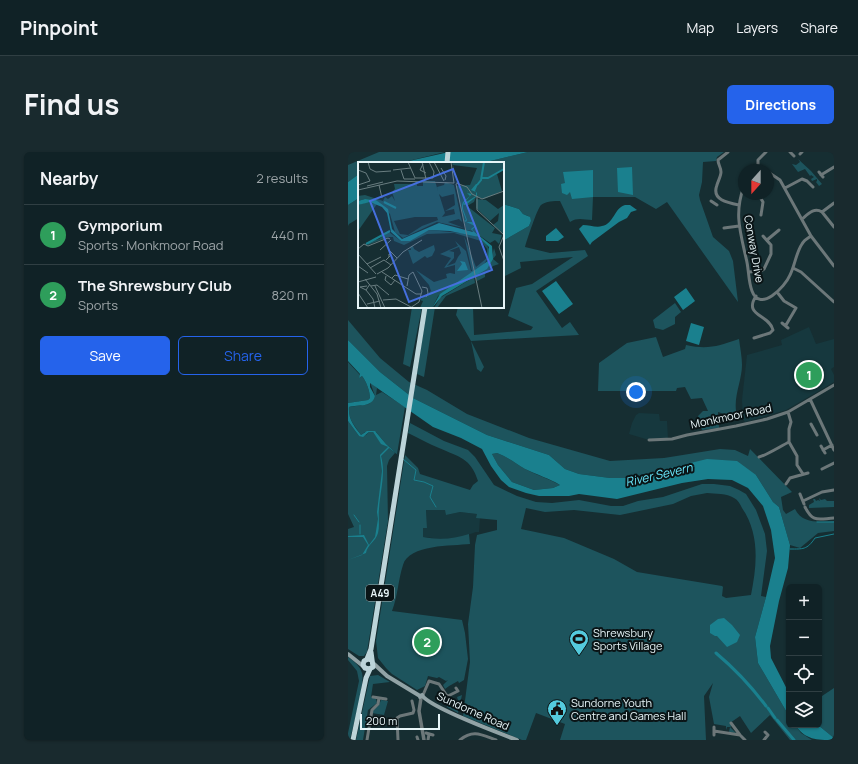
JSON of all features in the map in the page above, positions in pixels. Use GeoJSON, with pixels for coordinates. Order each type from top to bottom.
{"type":"FeatureCollection","features":[{"type":"Feature","properties":{"kind":"highway"},"geometry":{"type":"LineString","coordinates":[[447,162],[448,152]]}},
{"type":"Feature","properties":{"kind":"highway","name":"A49"},"geometry":{"type":"LineString","coordinates":[[367,662],[371,649],[425,308]]}},
{"type":"Feature","properties":{"kind":"highway"},"geometry":{"type":"LineString","coordinates":[[366,678],[371,669],[368,669],[367,662]]}},
{"type":"Feature","properties":{"kind":"highway"},"geometry":{"type":"LineString","coordinates":[[353,740],[366,678],[367,662]]}},
{"type":"Feature","properties":{"kind":"main road","name":"Sundorne Road"},"geometry":{"type":"LineString","coordinates":[[348,654],[356,659],[367,662],[422,697],[462,718],[516,740]]}},
{"type":"Feature","properties":{"kind":"main road","name":"Sundorne Road"},"geometry":{"type":"LineString","coordinates":[[371,669],[381,672]]}},
{"type":"Feature","properties":{"kind":"street"},"geometry":{"type":"LineString","coordinates":[[728,152],[718,161],[721,173],[716,189],[719,198],[725,202],[739,205]]}},
{"type":"Feature","properties":{"kind":"street"},"geometry":{"type":"LineString","coordinates":[[758,164],[758,160],[766,152]]}},
{"type":"Feature","properties":{"kind":"street"},"geometry":{"type":"LineString","coordinates":[[821,175],[834,167]]}},
{"type":"Feature","properties":{"kind":"street"},"geometry":{"type":"LineString","coordinates":[[774,176],[780,180],[811,236],[834,266]]}},
{"type":"Feature","properties":{"kind":"street"},"geometry":{"type":"LineString","coordinates":[[785,188],[802,179],[812,186],[814,182]]}},
{"type":"Feature","properties":{"kind":"street"},"geometry":{"type":"LineString","coordinates":[[714,203],[719,198]]}},
{"type":"Feature","properties":{"kind":"street","name":"Conway Drive"},"geometry":{"type":"LineString","coordinates":[[740,200],[739,226],[752,290],[756,296],[761,299],[766,299],[777,292],[787,281],[802,244],[811,236]]}},
{"type":"Feature","properties":{"kind":"street"},"geometry":{"type":"LineString","coordinates":[[761,214],[763,208],[762,200]]}},
{"type":"Feature","properties":{"kind":"street"},"geometry":{"type":"LineString","coordinates":[[822,212],[833,202]]}},
{"type":"Feature","properties":{"kind":"street"},"geometry":{"type":"LineString","coordinates":[[763,208],[767,210]]}},
{"type":"Feature","properties":{"kind":"street"},"geometry":{"type":"LineString","coordinates":[[802,219],[815,210],[818,210],[822,212],[834,227]]}},
{"type":"Feature","properties":{"kind":"street"},"geometry":{"type":"LineString","coordinates":[[724,228],[739,226]]}},
{"type":"Feature","properties":{"kind":"street"},"geometry":{"type":"LineString","coordinates":[[767,240],[777,234],[780,230]]}},
{"type":"Feature","properties":{"kind":"street"},"geometry":{"type":"LineString","coordinates":[[749,272],[761,271],[765,268],[772,249],[771,245],[763,236]]}},
{"type":"Feature","properties":{"kind":"street"},"geometry":{"type":"LineString","coordinates":[[793,268],[801,272],[834,302]]}},
{"type":"Feature","properties":{"kind":"street"},"geometry":{"type":"LineString","coordinates":[[777,292],[784,301],[796,308]]}},
{"type":"Feature","properties":{"kind":"street"},"geometry":{"type":"LineString","coordinates":[[754,338],[773,332],[770,323],[758,315],[753,309],[751,304],[756,296]]}},
{"type":"Feature","properties":{"kind":"street"},"geometry":{"type":"LineString","coordinates":[[782,323],[787,327],[799,304]]}},
{"type":"Feature","properties":{"kind":"street"},"geometry":{"type":"LineString","coordinates":[[758,337],[760,341]]}},
{"type":"Feature","properties":{"kind":"street","name":"Monkmoor Road"},"geometry":{"type":"LineString","coordinates":[[649,440],[672,439],[742,425],[788,412],[834,385]]}},
{"type":"Feature","properties":{"kind":"street"},"geometry":{"type":"LineString","coordinates":[[810,399],[834,450]]}},
{"type":"Feature","properties":{"kind":"street"},"geometry":{"type":"LineString","coordinates":[[788,412],[791,422],[789,429],[789,442],[797,456],[797,465],[803,474]]}},
{"type":"Feature","properties":{"kind":"street"},"geometry":{"type":"LineString","coordinates":[[811,424],[816,433],[824,428]]}},
{"type":"Feature","properties":{"kind":"street"},"geometry":{"type":"LineString","coordinates":[[761,458],[789,442]]}},
{"type":"Feature","properties":{"kind":"street"},"geometry":{"type":"LineString","coordinates":[[823,450],[832,446]]}},
{"type":"Feature","properties":{"kind":"street"},"geometry":{"type":"LineString","coordinates":[[797,456],[802,456]]}},
{"type":"Feature","properties":{"kind":"street"},"geometry":{"type":"LineString","coordinates":[[822,469],[834,464]]}},
{"type":"Feature","properties":{"kind":"street"},"geometry":{"type":"LineString","coordinates":[[786,483],[790,478],[808,472]]}},
{"type":"Feature","properties":{"kind":"street"},"geometry":{"type":"LineString","coordinates":[[804,504],[822,492],[834,490]]}},
{"type":"Feature","properties":{"kind":"street"},"geometry":{"type":"LineString","coordinates":[[800,494],[810,517],[815,519],[834,518]]}},
{"type":"Feature","properties":{"kind":"street"},"geometry":{"type":"LineString","coordinates":[[808,512],[812,510]]}},
{"type":"Feature","properties":{"kind":"street"},"geometry":{"type":"LineString","coordinates":[[424,740],[419,711],[422,697],[429,680],[439,684],[447,696]]}},
{"type":"Feature","properties":{"kind":"street"},"geometry":{"type":"LineString","coordinates":[[440,700],[458,691],[456,688]]}},
{"type":"Feature","properties":{"kind":"street"},"geometry":{"type":"LineString","coordinates":[[373,697],[386,699]]}},
{"type":"Feature","properties":{"kind":"street"},"geometry":{"type":"LineString","coordinates":[[367,740],[372,710],[378,704],[379,698]]}},
{"type":"Feature","properties":{"kind":"street"},"geometry":{"type":"LineString","coordinates":[[398,740],[397,718],[400,716],[413,714],[414,710],[412,702]]}},
{"type":"Feature","properties":{"kind":"street"},"geometry":{"type":"LineString","coordinates":[[731,723],[745,740]]}},
{"type":"Feature","properties":{"kind":"street"},"geometry":{"type":"LineString","coordinates":[[714,731],[740,735]]}},
{"type":"Feature","properties":{"kind":"street"},"geometry":{"type":"LineString","coordinates":[[764,740],[769,735],[765,732]]}},
{"type":"Feature","properties":{"kind":"street"},"geometry":{"type":"LineString","coordinates":[[428,740],[429,734]]}},
{"type":"Feature","properties":{"kind":"street","name":"Sundorne Road"},"geometry":{"type":"LineString","coordinates":[[460,740],[468,734],[479,734],[496,740]]}},
{"type":"Feature","properties":{"kind":"shaded area"},"geometry":{"type":"Polygon","coordinates":[[[379,152],[445,152],[404,162],[358,162],[358,175],[348,182],[348,165],[379,152]]]}},
{"type":"Feature","properties":{"kind":"shaded area"},"geometry":{"type":"Polygon","coordinates":[[[528,152],[724,152],[717,157],[716,161],[703,162],[702,182],[699,195],[713,237],[729,251],[733,261],[738,302],[667,202],[656,209],[635,197],[593,197],[592,220],[578,219],[570,222],[560,201],[541,205],[532,225],[525,247],[550,253],[585,250],[588,256],[536,291],[562,328],[570,322],[579,335],[471,341],[456,315],[458,308],[473,308],[474,335],[531,330],[533,327],[508,316],[516,288],[532,284],[573,257],[520,262],[521,268],[504,276],[504,240],[529,226],[531,221],[528,216],[523,214],[519,209],[504,204],[504,162],[486,162],[528,152]]]}},
{"type":"Feature","properties":{"kind":"shaded area"},"geometry":{"type":"Polygon","coordinates":[[[798,159],[822,184],[819,186],[816,182],[817,179],[812,181],[811,179],[814,177],[811,175],[810,176],[805,169],[798,172],[792,164],[796,165],[800,162],[798,159]]]}},
{"type":"Feature","properties":{"kind":"shaded area"},"geometry":{"type":"Polygon","coordinates":[[[358,199],[358,219],[348,226],[348,205],[358,199]]]}},
{"type":"Feature","properties":{"kind":"shaded area"},"geometry":{"type":"Polygon","coordinates":[[[675,303],[681,312],[675,317],[675,324],[663,330],[655,328],[653,320],[675,303]]]}},
{"type":"Feature","properties":{"kind":"shaded area"},"geometry":{"type":"Polygon","coordinates":[[[412,308],[422,308],[410,367],[403,364],[412,308]]]}},
{"type":"Feature","properties":{"kind":"shaded area"},"geometry":{"type":"Polygon","coordinates":[[[427,308],[435,308],[424,377],[417,374],[427,308]]]}},
{"type":"Feature","properties":{"kind":"shaded area"},"geometry":{"type":"Polygon","coordinates":[[[348,320],[380,358],[409,382],[427,390],[467,414],[529,438],[610,461],[664,458],[720,449],[735,450],[748,456],[750,449],[792,492],[781,497],[783,510],[786,514],[795,509],[798,514],[807,520],[817,522],[834,521],[834,531],[818,533],[800,548],[790,545],[779,507],[773,502],[756,475],[662,470],[634,478],[610,478],[579,474],[565,469],[549,455],[487,435],[413,398],[380,372],[348,340],[348,320]]]}},
{"type":"Feature","properties":{"kind":"shaded area"},"geometry":{"type":"Polygon","coordinates":[[[809,327],[816,344],[834,339],[834,367],[831,369],[834,375],[834,382],[786,410],[745,422],[743,419],[742,400],[747,355],[782,345],[781,340],[809,327]]]}},
{"type":"Feature","properties":{"kind":"shaded area"},"geometry":{"type":"Polygon","coordinates":[[[656,337],[663,357],[685,349],[686,345],[707,347],[725,344],[739,339],[742,371],[736,398],[736,412],[738,418],[718,412],[719,428],[702,430],[698,416],[703,411],[708,411],[702,398],[691,399],[685,387],[677,388],[676,391],[598,391],[599,363],[627,343],[656,337]]]}},
{"type":"Feature","properties":{"kind":"shaded area"},"geometry":{"type":"Polygon","coordinates":[[[471,341],[484,367],[481,372],[477,369],[471,341]]]}},
{"type":"Feature","properties":{"kind":"shaded area"},"geometry":{"type":"Polygon","coordinates":[[[348,362],[360,375],[359,378],[362,376],[365,381],[370,395],[368,400],[348,403],[348,362]]]}},
{"type":"Feature","properties":{"kind":"shaded area"},"geometry":{"type":"Polygon","coordinates":[[[370,382],[377,388],[376,395],[382,392],[405,407],[397,454],[376,432],[365,432],[361,435],[351,418],[349,407],[369,404],[375,396],[370,382]]]}},
{"type":"Feature","properties":{"kind":"shaded area"},"geometry":{"type":"Polygon","coordinates":[[[639,413],[659,414],[660,421],[667,421],[668,439],[649,440],[629,434],[632,423],[636,415],[639,413]]]}},
{"type":"Feature","properties":{"kind":"shaded area"},"geometry":{"type":"Polygon","coordinates":[[[348,421],[359,436],[373,432],[381,443],[395,453],[389,460],[387,466],[388,521],[367,652],[364,656],[359,656],[348,649],[348,529],[354,527],[348,514],[348,421]]]}},
{"type":"Feature","properties":{"kind":"shaded area"},"geometry":{"type":"Polygon","coordinates":[[[410,423],[444,441],[468,450],[475,457],[494,485],[517,496],[536,502],[552,503],[579,500],[611,506],[623,506],[638,501],[663,497],[702,484],[730,486],[746,494],[756,510],[765,534],[767,551],[761,596],[766,597],[755,637],[758,663],[786,711],[786,728],[797,728],[801,733],[812,740],[790,740],[770,715],[751,733],[740,716],[730,723],[732,726],[727,727],[726,730],[726,726],[714,724],[709,697],[713,683],[704,696],[706,740],[560,740],[565,724],[536,713],[526,740],[522,740],[463,716],[470,662],[468,624],[473,587],[475,545],[477,535],[497,530],[497,520],[476,518],[477,514],[460,512],[446,515],[445,510],[426,510],[427,528],[423,528],[423,537],[446,538],[469,534],[470,544],[432,547],[413,553],[407,558],[401,571],[396,600],[392,611],[462,620],[468,659],[464,680],[459,683],[458,681],[445,689],[443,685],[448,680],[446,681],[439,677],[428,676],[425,686],[417,690],[392,674],[378,658],[376,641],[405,455],[418,468],[420,474],[470,490],[478,481],[472,467],[463,459],[408,433],[410,423]],[[707,493],[691,496],[673,504],[620,515],[574,510],[545,512],[526,508],[521,529],[564,538],[614,559],[637,572],[722,586],[722,596],[726,598],[751,595],[756,561],[756,550],[752,528],[738,501],[731,496],[707,493]]]}},
{"type":"Feature","properties":{"kind":"shaded area"},"geometry":{"type":"Polygon","coordinates":[[[497,453],[525,469],[560,485],[553,488],[534,490],[512,482],[498,465],[492,454],[497,453]]]}},
{"type":"Feature","properties":{"kind":"shaded area"},"geometry":{"type":"Polygon","coordinates":[[[819,498],[821,500],[825,499],[827,501],[834,501],[834,507],[809,508],[809,505],[814,502],[813,499],[820,501],[819,498]]]}},
{"type":"Feature","properties":{"kind":"shaded area"},"geometry":{"type":"Polygon","coordinates":[[[426,510],[446,510],[446,515],[460,512],[477,514],[477,518],[480,518],[479,532],[459,538],[443,539],[423,537],[423,528],[427,528],[426,510]]]}},
{"type":"Feature","properties":{"kind":"shaded area"},"geometry":{"type":"Polygon","coordinates":[[[348,657],[355,662],[362,673],[362,686],[350,740],[348,740],[348,733],[359,681],[357,671],[348,660],[348,657]]]}},
{"type":"Feature","properties":{"kind":"shaded area"},"geometry":{"type":"Polygon","coordinates":[[[378,675],[390,682],[373,684],[371,697],[376,699],[377,703],[368,710],[363,740],[356,740],[370,676],[378,675]]]}},
{"type":"Feature","properties":{"kind":"shaded area"},"geometry":{"type":"Polygon","coordinates":[[[834,688],[834,738],[822,728],[822,696],[834,688]]]}},
{"type":"Feature","properties":{"kind":"shaded area"},"geometry":{"type":"Polygon","coordinates":[[[462,695],[458,713],[447,707],[446,703],[448,705],[453,705],[453,703],[458,700],[457,697],[462,695]]]}},
{"type":"Feature","properties":{"kind":"shaded area"},"geometry":{"type":"Polygon","coordinates":[[[381,700],[388,701],[384,715],[372,713],[372,711],[379,705],[381,700]]]}},
{"type":"Feature","properties":{"kind":"shaded area"},"geometry":{"type":"Polygon","coordinates":[[[730,727],[736,733],[729,732],[730,727]]]}},
{"type":"Feature","properties":{"kind":"water"},"geometry":{"type":"Polygon","coordinates":[[[449,152],[528,152],[486,162],[404,162],[449,152]]]}},
{"type":"Feature","properties":{"kind":"water"},"geometry":{"type":"Polygon","coordinates":[[[632,167],[633,195],[618,192],[617,168],[632,167]]]}},
{"type":"Feature","properties":{"kind":"water"},"geometry":{"type":"Polygon","coordinates":[[[593,170],[593,197],[572,199],[570,192],[567,195],[562,193],[561,184],[565,183],[563,172],[593,170]]]}},
{"type":"Feature","properties":{"kind":"water"},"geometry":{"type":"Polygon","coordinates":[[[358,175],[358,199],[348,205],[348,182],[358,175]]]}},
{"type":"Feature","properties":{"kind":"water"},"geometry":{"type":"Polygon","coordinates":[[[504,204],[519,209],[523,214],[530,217],[531,221],[529,226],[504,240],[504,204]]]}},
{"type":"Feature","properties":{"kind":"water"},"geometry":{"type":"Polygon","coordinates":[[[625,205],[630,205],[637,210],[631,212],[627,218],[619,222],[590,245],[579,229],[583,225],[600,227],[606,225],[618,209],[625,205]]]}},
{"type":"Feature","properties":{"kind":"water"},"geometry":{"type":"Polygon","coordinates":[[[556,228],[564,237],[558,241],[546,241],[546,236],[556,228]]]}},
{"type":"Feature","properties":{"kind":"water"},"geometry":{"type":"Polygon","coordinates":[[[556,281],[573,304],[559,314],[542,291],[556,281]]]}},
{"type":"Feature","properties":{"kind":"water"},"geometry":{"type":"Polygon","coordinates":[[[686,288],[695,301],[683,310],[674,297],[686,288]]]}},
{"type":"Feature","properties":{"kind":"water"},"geometry":{"type":"Polygon","coordinates":[[[691,323],[704,327],[699,345],[686,341],[691,323]]]}},
{"type":"Feature","properties":{"kind":"water","name":"River Severn"},"geometry":{"type":"Polygon","coordinates":[[[348,340],[380,372],[413,398],[487,435],[549,455],[565,469],[579,474],[610,478],[634,478],[707,459],[737,461],[756,475],[773,502],[779,507],[790,545],[788,568],[779,601],[770,646],[771,658],[786,687],[786,711],[758,663],[755,637],[775,558],[771,530],[763,506],[748,488],[732,480],[708,479],[682,483],[617,499],[579,494],[569,496],[539,496],[526,493],[509,487],[501,480],[491,466],[482,449],[461,438],[433,427],[370,383],[370,387],[375,396],[373,400],[365,405],[349,407],[351,419],[361,435],[367,431],[375,431],[398,455],[389,448],[381,456],[383,476],[379,512],[379,530],[377,536],[366,553],[362,554],[368,545],[363,537],[348,536],[364,535],[369,545],[375,537],[382,471],[380,455],[388,447],[381,444],[373,432],[369,432],[363,437],[359,436],[348,421],[348,403],[368,400],[370,398],[369,389],[362,376],[359,378],[360,374],[348,361],[348,340]],[[497,453],[492,454],[498,465],[512,482],[534,490],[553,488],[560,485],[552,480],[525,469],[497,453]]]}},
{"type":"Feature","properties":{"kind":"water"},"geometry":{"type":"Polygon","coordinates":[[[724,618],[740,635],[737,642],[727,647],[717,636],[710,633],[710,625],[718,619],[724,618]]]}},
{"type":"Feature","properties":{"kind":"water"},"geometry":{"type":"Polygon","coordinates":[[[797,728],[822,728],[834,738],[834,740],[812,738],[803,734],[797,728]]]}},
{"type":"Feature","properties":{"kind":"waterway"},"geometry":{"type":"LineString","coordinates":[[403,459],[416,470],[414,480],[433,486],[430,497],[436,507]]}},
{"type":"Feature","properties":{"kind":"waterway"},"geometry":{"type":"LineString","coordinates":[[354,515],[359,522]]}},
{"type":"Feature","properties":{"kind":"waterway"},"geometry":{"type":"LineString","coordinates":[[817,522],[834,522]]}},
{"type":"Feature","properties":{"kind":"waterway"},"geometry":{"type":"LineString","coordinates":[[360,525],[360,534]]}},
{"type":"Feature","properties":{"kind":"waterway"},"geometry":{"type":"LineString","coordinates":[[790,549],[807,547],[815,538],[834,534]]}},
{"type":"Feature","properties":{"kind":"waterway"},"geometry":{"type":"LineString","coordinates":[[716,653],[730,665],[766,706]]}},
{"type":"Feature","properties":{"kind":"waterway"},"geometry":{"type":"LineString","coordinates":[[768,708],[775,718]]}},
{"type":"Feature","properties":{"kind":"waterway"},"geometry":{"type":"LineString","coordinates":[[777,720],[794,740]]}},
{"type":"Feature","properties":{"kind":"place","name":"Gymporium"},"geometry":{"type":"Point","coordinates":[809,375]}},
{"type":"Feature","properties":{"kind":"place","name":"The Shrewsbury Club"},"geometry":{"type":"Point","coordinates":[427,642]}},
{"type":"Feature","properties":{"kind":"place","name":"Shrewsbury Sports Village"},"geometry":{"type":"Point","coordinates":[579,656]}},
{"type":"Feature","properties":{"kind":"place","name":"Sundorne Youth Centre and Games Hall"},"geometry":{"type":"Point","coordinates":[557,726]}}]}
